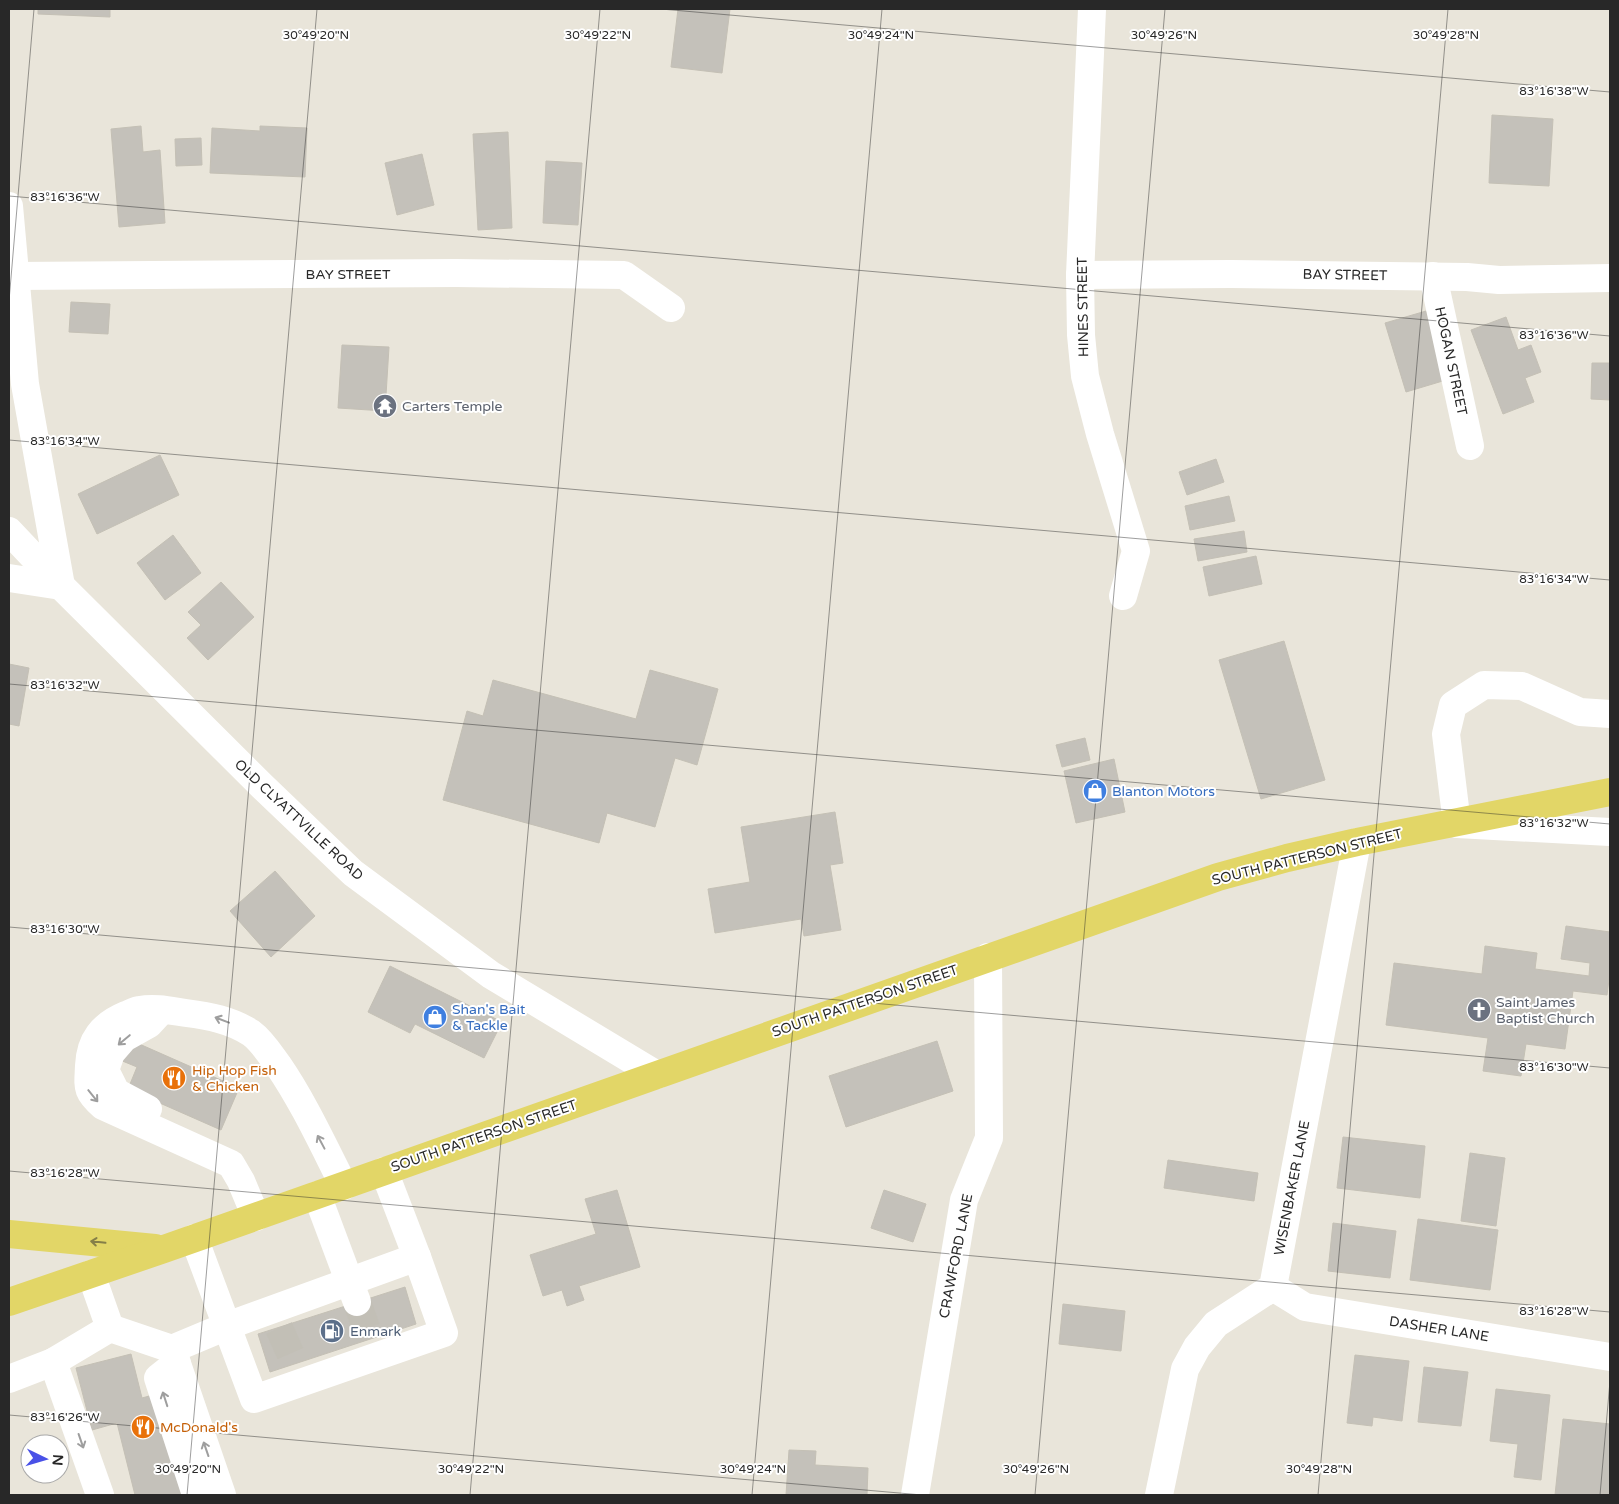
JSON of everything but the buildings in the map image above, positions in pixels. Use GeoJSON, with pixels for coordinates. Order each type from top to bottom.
{"type":"FeatureCollection","features":[{"type":"Feature","properties":{"kind":"main road","name":"SOUTH PATTERSON STREET"},"geometry":{"type":"LineString","coordinates":[[9,1302],[344,1186],[1218,877],[1286,858],[1357,842],[1457,824],[1610,792]]}},
{"type":"Feature","properties":{"kind":"main road"},"geometry":{"type":"LineString","coordinates":[[9,1234],[164,1249]]}},
{"type":"Feature","properties":{"kind":"street","name":"HINES STREET"},"geometry":{"type":"LineString","coordinates":[[1092,9],[1080,275],[1080,334],[1085,376],[1100,434],[1136,550],[1123,596]]}},
{"type":"Feature","properties":{"kind":"street"},"geometry":{"type":"LineString","coordinates":[[9,206],[24,384],[61,586],[9,578]]}},
{"type":"Feature","properties":{"kind":"street","name":"BAY STREET"},"geometry":{"type":"LineString","coordinates":[[14,276],[456,273],[624,275],[671,308]]}},
{"type":"Feature","properties":{"kind":"street","name":"BAY STREET"},"geometry":{"type":"LineString","coordinates":[[1080,275],[1467,276],[1500,280],[1610,278]]}},
{"type":"Feature","properties":{"kind":"street","name":"HOGAN STREET"},"geometry":{"type":"LineString","coordinates":[[1433,276],[1470,446]]}},
{"type":"Feature","properties":{"kind":"street","name":"OLD CLYATTVILLE ROAD"},"geometry":{"type":"LineString","coordinates":[[9,531],[61,586],[255,779],[353,873],[491,975],[657,1075]]}},
{"type":"Feature","properties":{"kind":"street"},"geometry":{"type":"LineString","coordinates":[[1610,714],[1580,712],[1522,686],[1484,685],[1453,705],[1446,734],[1457,824],[1610,832]]}},
{"type":"Feature","properties":{"kind":"street","name":"WISENBAKER LANE"},"geometry":{"type":"LineString","coordinates":[[1273,1287],[1357,842]]}},
{"type":"Feature","properties":{"kind":"street","name":"CRAWFORD LANE"},"geometry":{"type":"LineString","coordinates":[[915,1495],[964,1200],[989,1138],[988,957]]}},
{"type":"Feature","properties":{"kind":"street"},"geometry":{"type":"LineString","coordinates":[[256,1216],[241,1181],[230,1164],[103,1106],[95,1099],[88,1089],[89,1058],[100,1030],[116,1019],[140,1010],[162,1010],[213,1016],[252,1034],[269,1052],[290,1083],[344,1186]]}},
{"type":"Feature","properties":{"kind":"street"},"geometry":{"type":"LineString","coordinates":[[194,1238],[254,1399],[299,1373],[373,1348],[444,1333],[384,1171]]}},
{"type":"Feature","properties":{"kind":"street"},"geometry":{"type":"LineString","coordinates":[[317,1195],[353,1292]]}},
{"type":"Feature","properties":{"kind":"street"},"geometry":{"type":"LineString","coordinates":[[196,1495],[158,1378],[175,1356],[227,1326],[275,1319],[353,1292],[417,1257]]}},
{"type":"Feature","properties":{"kind":"street"},"geometry":{"type":"LineString","coordinates":[[91,1274],[110,1328],[175,1356],[222,1495]]}},
{"type":"Feature","properties":{"kind":"street"},"geometry":{"type":"LineString","coordinates":[[1159,1495],[1186,1368],[1196,1347],[1216,1324],[1273,1287]]}},
{"type":"Feature","properties":{"kind":"street","name":"DASHER LANE"},"geometry":{"type":"LineString","coordinates":[[1273,1287],[1305,1307],[1610,1357]]}},
{"type":"Feature","properties":{"kind":"street"},"geometry":{"type":"LineString","coordinates":[[9,1379],[54,1362],[110,1328]]}},
{"type":"Feature","properties":{"kind":"street"},"geometry":{"type":"LineString","coordinates":[[54,1362],[103,1493]]}},
{"type":"Feature","properties":{"kind":"tunnel"},"geometry":{"type":"LineString","coordinates":[[357,1302],[370,1339]]}},
{"type":"Feature","properties":{"kind":"tunnel"},"geometry":{"type":"LineString","coordinates":[[279,1328],[295,1364]]}},
{"type":"Feature","properties":{"kind":"place","name":"Carters Temple"},"geometry":{"type":"Point","coordinates":[385,406]}},
{"type":"Feature","properties":{"kind":"place","name":"Blanton Motors"},"geometry":{"type":"Point","coordinates":[1095,791]}},
{"type":"Feature","properties":{"kind":"place","name":"Saint James Baptist Church"},"geometry":{"type":"Point","coordinates":[1479,1010]}},
{"type":"Feature","properties":{"kind":"place","name":"Shan's Bait & Tackle"},"geometry":{"type":"Point","coordinates":[435,1017]}},
{"type":"Feature","properties":{"kind":"place","name":"Hip Hop Fish & Chicken"},"geometry":{"type":"Point","coordinates":[174,1078]}},
{"type":"Feature","properties":{"kind":"place","name":"Enmark"},"geometry":{"type":"Point","coordinates":[332,1331]}},
{"type":"Feature","properties":{"kind":"place","name":"McDonald's"},"geometry":{"type":"Point","coordinates":[143,1427]}}]}
